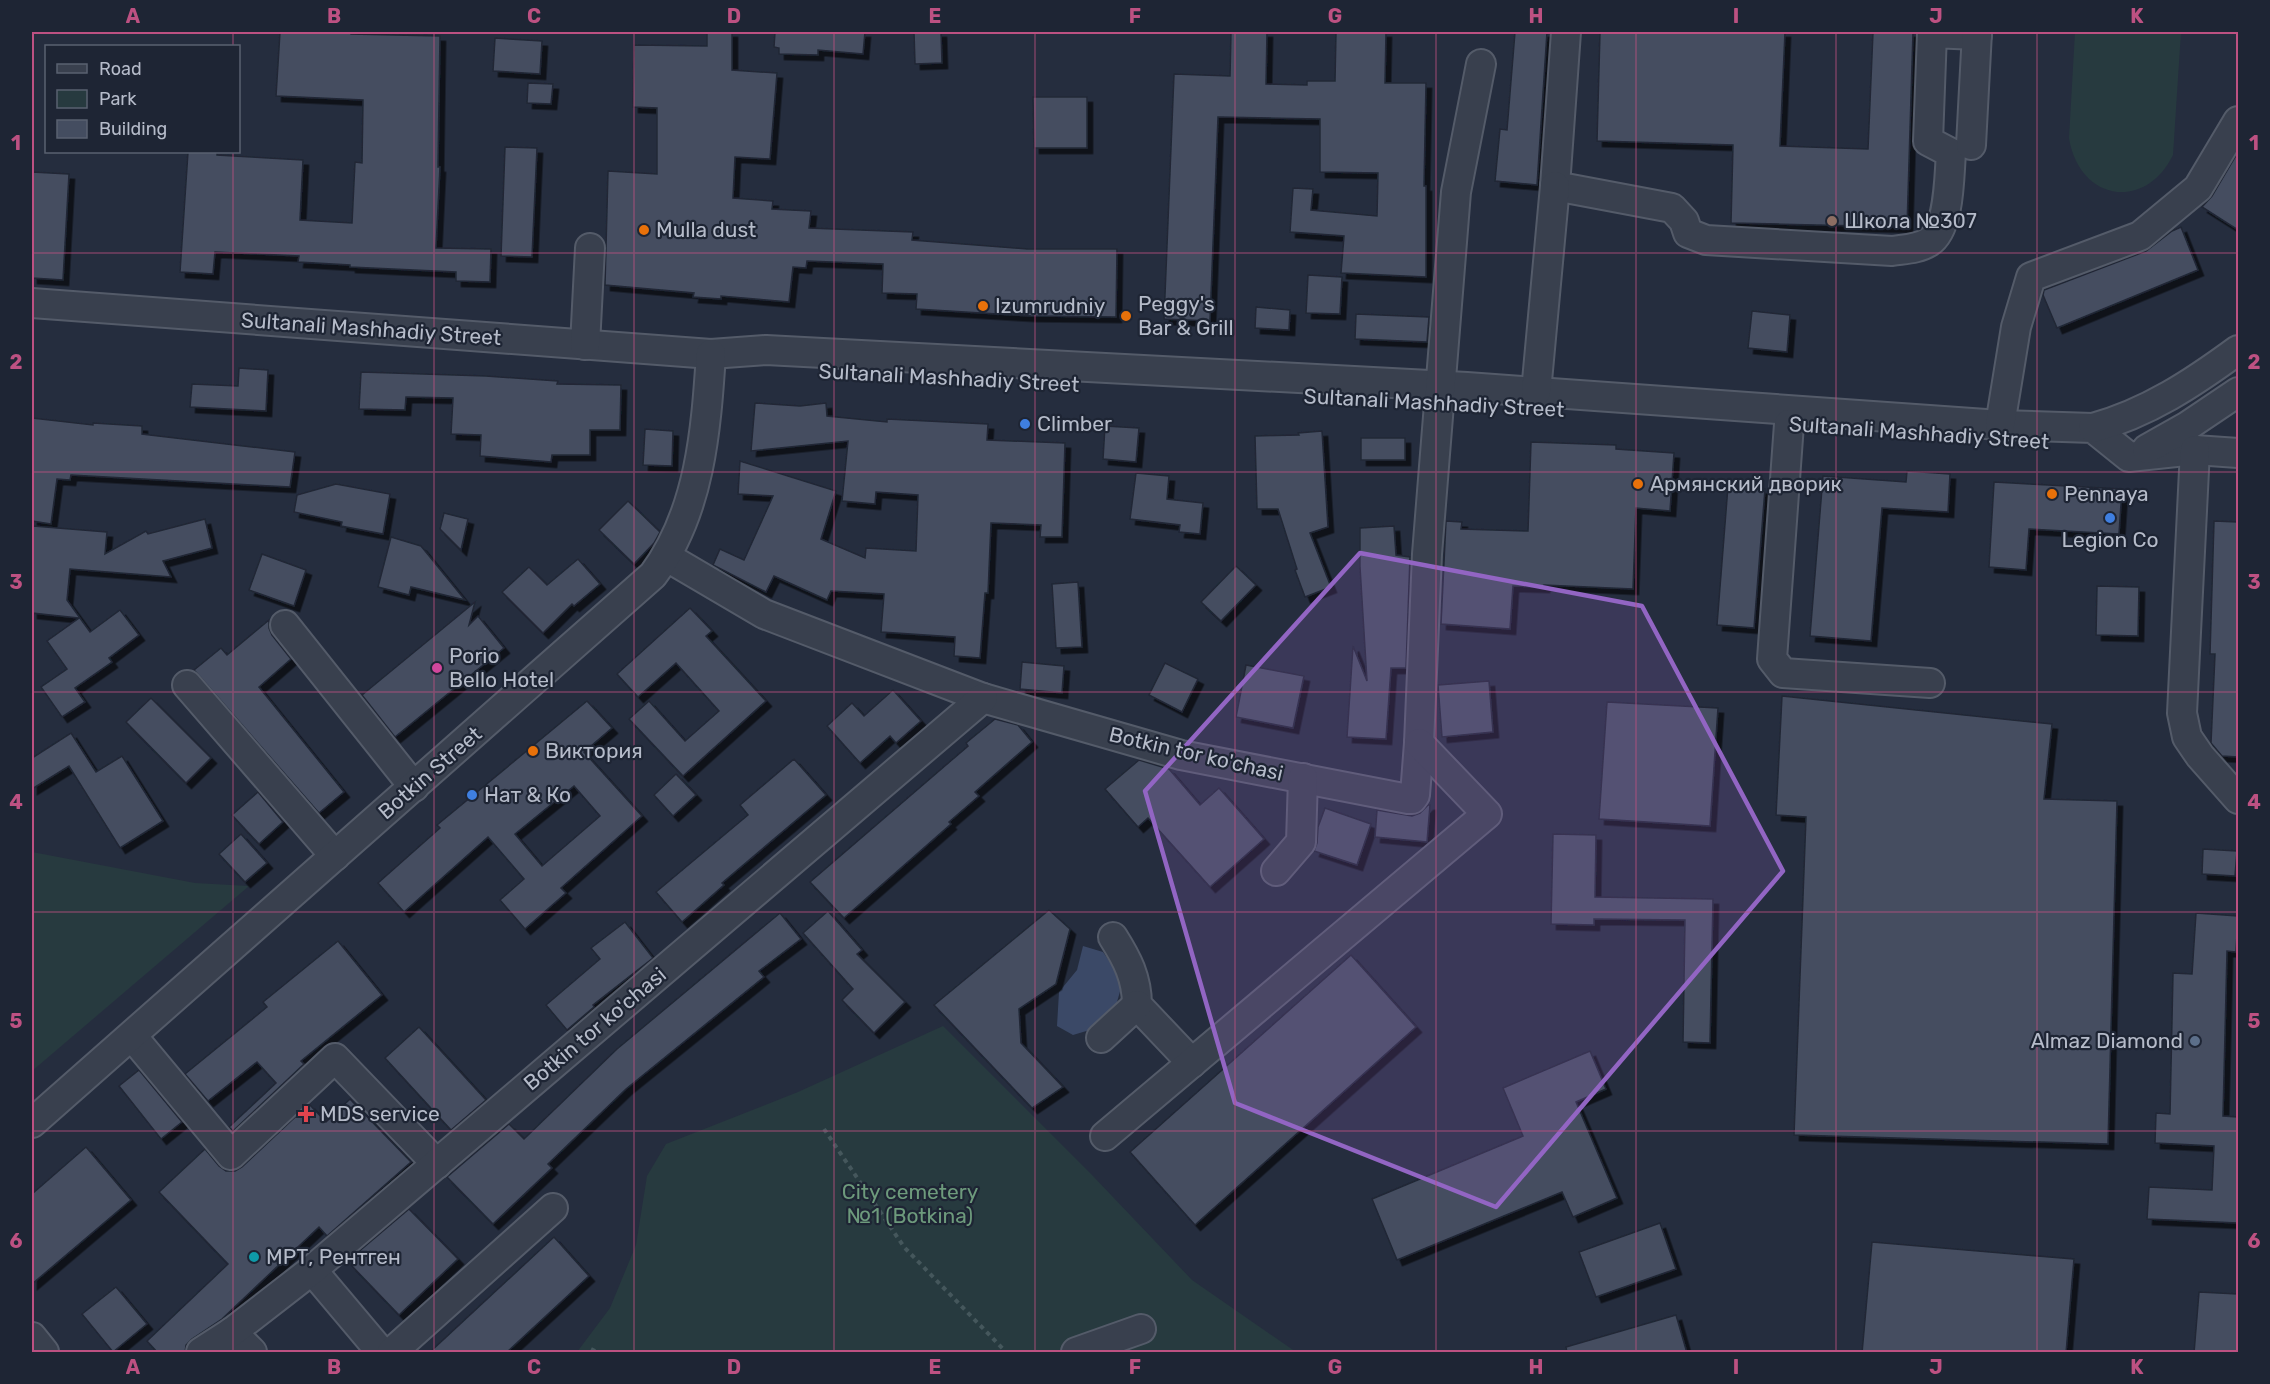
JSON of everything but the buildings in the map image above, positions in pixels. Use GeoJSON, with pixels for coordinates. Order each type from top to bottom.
{"type":"FeatureCollection","features":[{"type":"Feature","properties":{"kind":"street"},"geometry":{"type":"LineString","coordinates":[[1536,392],[1555,186],[1566,32]]}},
{"type":"Feature","properties":{"kind":"street"},"geometry":{"type":"LineString","coordinates":[[1555,186],[1672,208],[1684,222],[1688,233],[1706,240],[1892,250],[1913,248],[1929,242],[1939,233],[1944,219],[1951,153],[1928,141],[1932,33],[1977,33],[1971,145]]}},
{"type":"Feature","properties":{"kind":"street"},"geometry":{"type":"LineString","coordinates":[[1105,1136],[1487,814],[1419,743],[1428,554],[1456,192],[1481,64]]}},
{"type":"Feature","properties":{"kind":"street"},"geometry":{"type":"LineString","coordinates":[[2000,425],[2016,327],[2031,277],[2140,236],[2198,188],[2238,121]]}},
{"type":"Feature","properties":{"kind":"street"},"geometry":{"type":"LineString","coordinates":[[585,345],[590,248]]}},
{"type":"Feature","properties":{"kind":"street","name":"Sultаnali Mashhadiy Street"},"geometry":{"type":"LineString","coordinates":[[32,303],[711,354],[766,350],[1441,394],[1789,424],[2097,445],[2136,437],[2129,458]]}},
{"type":"Feature","properties":{"kind":"street","name":"Sultаnali Mashhadiy Street"},"geometry":{"type":"LineString","coordinates":[[1441,394],[1536,392],[2000,425],[2093,428],[2127,417],[2160,402],[2238,350]]}},
{"type":"Feature","properties":{"kind":"street","name":"Botkin Street"},"geometry":{"type":"LineString","coordinates":[[32,1123],[653,575],[667,557],[679,532],[697,477],[706,418],[711,354]]}},
{"type":"Feature","properties":{"kind":"street"},"geometry":{"type":"LineString","coordinates":[[2129,458],[2186,427],[2238,392]]}},
{"type":"Feature","properties":{"kind":"street"},"geometry":{"type":"LineString","coordinates":[[1789,424],[1772,660],[1783,673],[1930,683]]}},
{"type":"Feature","properties":{"kind":"street"},"geometry":{"type":"LineString","coordinates":[[2093,428],[2129,458],[2195,450],[2238,453]]}},
{"type":"Feature","properties":{"kind":"street"},"geometry":{"type":"LineString","coordinates":[[2195,450],[2182,713],[2187,737],[2200,756],[2238,799]]}},
{"type":"Feature","properties":{"kind":"street","name":"Botkin tor ko'chasi"},"geometry":{"type":"LineString","coordinates":[[667,557],[764,614],[982,698],[1181,755],[1408,799],[1414,795],[1419,743]]}},
{"type":"Feature","properties":{"kind":"street"},"geometry":{"type":"LineString","coordinates":[[285,625],[414,787]]}},
{"type":"Feature","properties":{"kind":"street"},"geometry":{"type":"LineString","coordinates":[[187,685],[335,856]]}},
{"type":"Feature","properties":{"kind":"street","name":"Botkin tor ko'chasi"},"geometry":{"type":"LineString","coordinates":[[201,1353],[312,1270],[982,698]]}},
{"type":"Feature","properties":{"kind":"street"},"geometry":{"type":"LineString","coordinates":[[1276,871],[1301,842],[1303,778]]}},
{"type":"Feature","properties":{"kind":"street"},"geometry":{"type":"LineString","coordinates":[[1113,937],[1133,973],[1137,1005],[1192,1063]]}},
{"type":"Feature","properties":{"kind":"street"},"geometry":{"type":"LineString","coordinates":[[1101,1038],[1137,1005]]}},
{"type":"Feature","properties":{"kind":"street"},"geometry":{"type":"LineString","coordinates":[[132,1036],[231,1155],[335,1058],[437,1164]]}},
{"type":"Feature","properties":{"kind":"street"},"geometry":{"type":"LineString","coordinates":[[392,1353],[553,1208]]}},
{"type":"Feature","properties":{"kind":"street"},"geometry":{"type":"LineString","coordinates":[[312,1270],[381,1353]]}},
{"type":"Feature","properties":{"kind":"street"},"geometry":{"type":"LineString","coordinates":[[1077,1353],[1141,1329]]}},
{"type":"Feature","properties":{"kind":"street"},"geometry":{"type":"LineString","coordinates":[[232,1332],[252,1353]]}},
{"type":"Feature","properties":{"kind":"street"},"geometry":{"type":"LineString","coordinates":[[32,1337],[44,1353]]}},
{"type":"Feature","properties":{"kind":"path"},"geometry":{"type":"LineString","coordinates":[[824,1130],[904,1247],[1006,1353]]}},
{"type":"Feature","properties":{"kind":"path"},"geometry":{"type":"LineString","coordinates":[[591,1349],[597,1353]]}},
{"type":"Feature","properties":{"kind":"highlighted area"},"geometry":{"type":"Polygon","coordinates":[[[1360,553],[1642,606],[1783,871],[1496,1207],[1235,1103],[1145,791],[1360,553]]]}},
{"type":"Feature","properties":{"kind":"green space"},"geometry":{"type":"Polygon","coordinates":[[[2075,32],[2181,32],[2173,155],[2161,173],[2146,185],[2130,191],[2114,192],[2099,186],[2086,175],[2075,159],[2069,138],[2075,32]]]}},
{"type":"Feature","properties":{"kind":"green space"},"geometry":{"type":"Polygon","coordinates":[[[32,852],[195,883],[249,886],[32,1071],[32,852]]]}},
{"type":"Feature","properties":{"kind":"green space","name":"City cemetery №1 (Botkina)"},"geometry":{"type":"Polygon","coordinates":[[[943,1026],[1092,1175],[1192,1280],[1296,1352],[577,1352],[610,1308],[636,1245],[647,1176],[666,1144],[798,1092],[943,1026]]]}},
{"type":"Feature","properties":{"kind":"water"},"geometry":{"type":"Polygon","coordinates":[[[1083,946],[1103,952],[1123,981],[1115,1009],[1093,1029],[1073,1035],[1057,1026],[1059,992],[1077,970],[1083,946]]]}},
{"type":"Feature","properties":{"kind":"place","name":"Школа №307"},"geometry":{"type":"Point","coordinates":[1832,221]}},
{"type":"Feature","properties":{"kind":"place","name":"Mulla dust"},"geometry":{"type":"Point","coordinates":[644,230]}},
{"type":"Feature","properties":{"kind":"place","name":"Izumrudniy"},"geometry":{"type":"Point","coordinates":[983,306]}},
{"type":"Feature","properties":{"kind":"place","name":"Peggy's Bar & Grill"},"geometry":{"type":"Point","coordinates":[1126,316]}},
{"type":"Feature","properties":{"kind":"place","name":"Climber"},"geometry":{"type":"Point","coordinates":[1025,424]}},
{"type":"Feature","properties":{"kind":"place","name":"Армянский дворик"},"geometry":{"type":"Point","coordinates":[1638,484]}},
{"type":"Feature","properties":{"kind":"place","name":"Pennaya"},"geometry":{"type":"Point","coordinates":[2052,494]}},
{"type":"Feature","properties":{"kind":"place","name":"Legion Co"},"geometry":{"type":"Point","coordinates":[2110,518]}},
{"type":"Feature","properties":{"kind":"place","name":"Porio Bello Hotel"},"geometry":{"type":"Point","coordinates":[437,668]}},
{"type":"Feature","properties":{"kind":"place","name":"Виктория"},"geometry":{"type":"Point","coordinates":[533,751]}},
{"type":"Feature","properties":{"kind":"place","name":"Нат & Ко"},"geometry":{"type":"Point","coordinates":[472,795]}},
{"type":"Feature","properties":{"kind":"place","name":"Almaz Diamond"},"geometry":{"type":"Point","coordinates":[2195,1041]}},
{"type":"Feature","properties":{"kind":"place","name":"MDS service"},"geometry":{"type":"Point","coordinates":[306,1114]}},
{"type":"Feature","properties":{"kind":"place","name":"МРТ, Рентген"},"geometry":{"type":"Point","coordinates":[254,1257]}}]}
